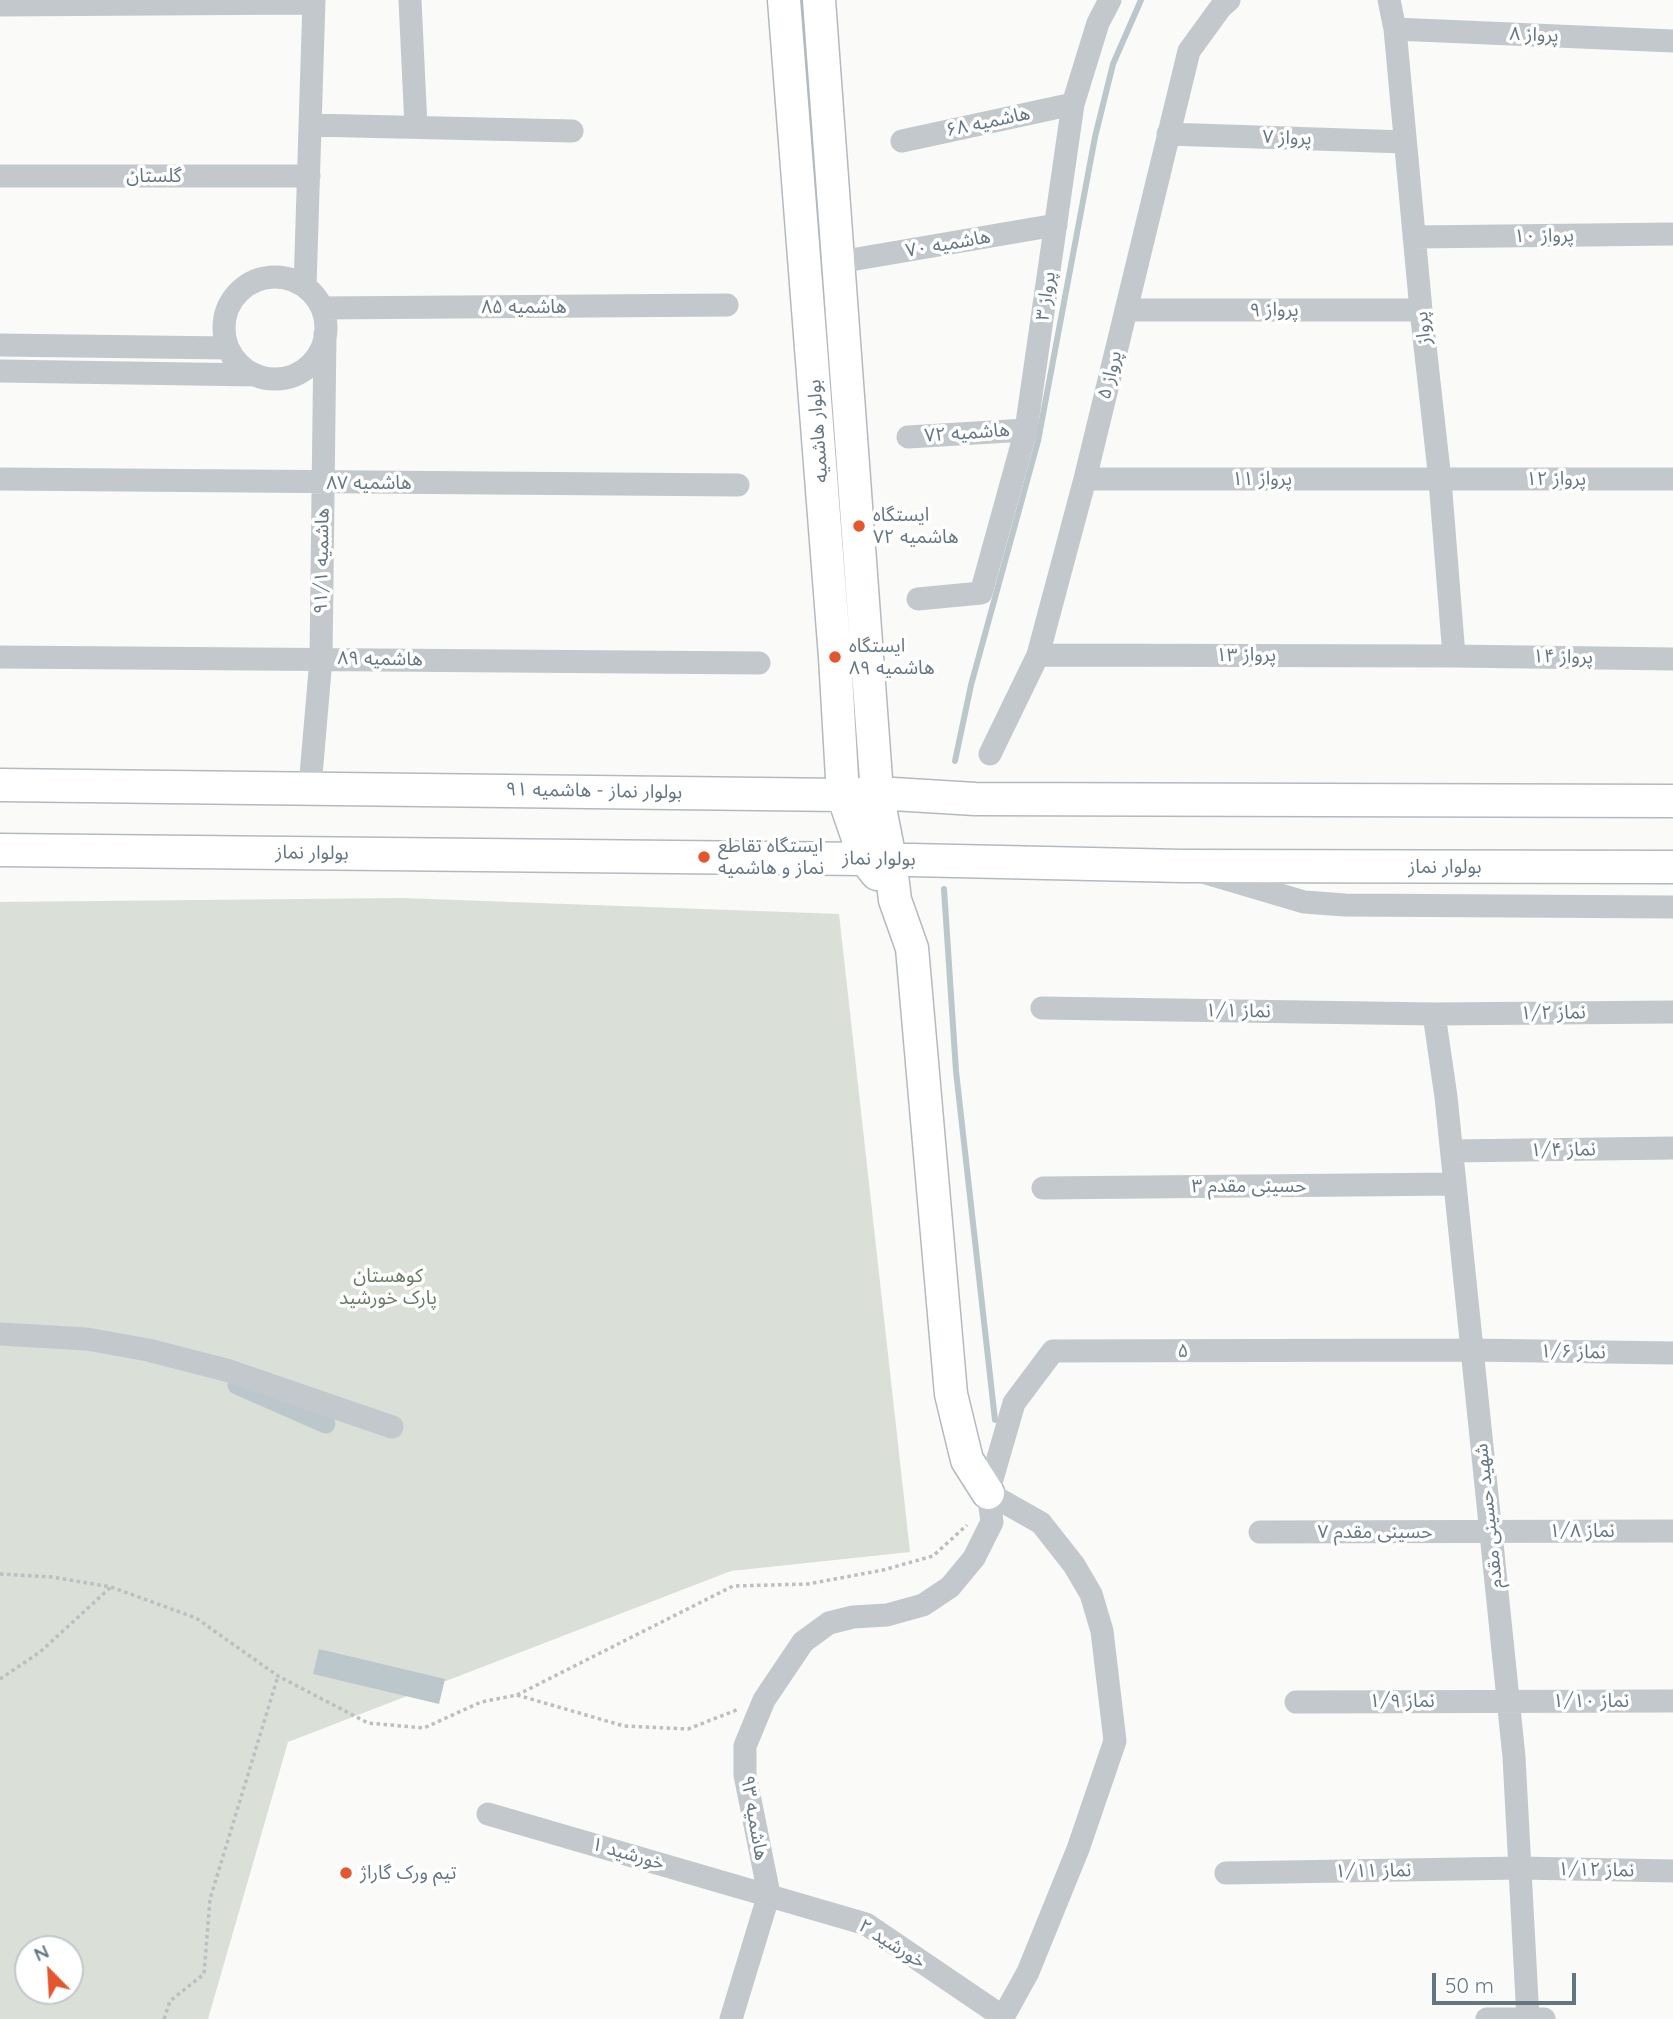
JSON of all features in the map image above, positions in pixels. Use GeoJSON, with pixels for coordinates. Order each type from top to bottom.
{"type":"FeatureCollection","features":[{"type":"Feature","properties":{"kind":"main road","name":"بولوار هاشمیه"},"geometry":{"type":"LineString","coordinates":[[784,0],[835,657],[843,795],[878,859]]}},
{"type":"Feature","properties":{"kind":"main road","name":"بولوار هاشمیه"},"geometry":{"type":"LineString","coordinates":[[819,0],[877,793],[878,859]]}},
{"type":"Feature","properties":{"kind":"main road"},"geometry":{"type":"LineString","coordinates":[[0,785],[310,787]]}},
{"type":"Feature","properties":{"kind":"main road","name":"بولوار نماز - هاشمیه ۹۱"},"geometry":{"type":"LineString","coordinates":[[310,787],[843,795],[877,793]]}},
{"type":"Feature","properties":{"kind":"main road"},"geometry":{"type":"LineString","coordinates":[[877,793],[975,799],[1673,801]]}},
{"type":"Feature","properties":{"kind":"main road","name":"بولوار نماز"},"geometry":{"type":"LineString","coordinates":[[0,850],[878,859],[1182,866],[1673,867]]}},
{"type":"Feature","properties":{"kind":"main road"},"geometry":{"type":"LineString","coordinates":[[878,859],[912,948],[951,1394],[967,1460],[990,1508]]}},
{"type":"Feature","properties":{"kind":"street"},"geometry":{"type":"LineString","coordinates":[[410,0],[416,127]]}},
{"type":"Feature","properties":{"kind":"street","name":"پرواز ۳"},"geometry":{"type":"LineString","coordinates":[[918,599],[981,593],[1026,430],[1073,104],[1098,23],[1110,0]]}},
{"type":"Feature","properties":{"kind":"street","name":"پرواز ۵"},"geometry":{"type":"LineString","coordinates":[[990,754],[1038,655],[1085,479],[1189,51],[1229,0]]}},
{"type":"Feature","properties":{"kind":"street","name":"پرواز"},"geometry":{"type":"LineString","coordinates":[[1389,0],[1395,29],[1440,480],[1454,656]]}},
{"type":"Feature","properties":{"kind":"street"},"geometry":{"type":"LineString","coordinates":[[0,5],[314,1],[305,287]]}},
{"type":"Feature","properties":{"kind":"street","name":"پرواز ۸"},"geometry":{"type":"LineString","coordinates":[[1395,29],[1673,41]]}},
{"type":"Feature","properties":{"kind":"street","name":"هاشمیه ۶۸"},"geometry":{"type":"LineString","coordinates":[[902,141],[1073,104]]}},
{"type":"Feature","properties":{"kind":"street"},"geometry":{"type":"LineString","coordinates":[[310,125],[572,131]]}},
{"type":"Feature","properties":{"kind":"street","name":"پرواز ۷"},"geometry":{"type":"LineString","coordinates":[[1168,134],[1405,142]]}},
{"type":"Feature","properties":{"kind":"street","name":"گلستان"},"geometry":{"type":"LineString","coordinates":[[0,176],[309,176]]}},
{"type":"Feature","properties":{"kind":"street","name":"هاشمیه ۷۰"},"geometry":{"type":"LineString","coordinates":[[839,262],[1056,225]]}},
{"type":"Feature","properties":{"kind":"street","name":"پرواز ۱۰"},"geometry":{"type":"LineString","coordinates":[[1414,237],[1673,234]]}},
{"type":"Feature","properties":{"kind":"street"},"geometry":{"type":"LineString","coordinates":[[0,371],[256,375],[282,379],[306,368],[315,358],[326,334],[322,308],[305,287],[281,278],[268,278],[243,288],[234,298],[224,322],[228,348],[244,369],[256,375]]}},
{"type":"Feature","properties":{"kind":"street","name":"هاشمیه ۸۵"},"geometry":{"type":"LineString","coordinates":[[322,308],[727,305]]}},
{"type":"Feature","properties":{"kind":"street","name":"پرواز ۹"},"geometry":{"type":"LineString","coordinates":[[1126,310],[1421,310]]}},
{"type":"Feature","properties":{"kind":"street","name":"هاشمیه ۹۱/۱"},"geometry":{"type":"LineString","coordinates":[[310,787],[321,659],[326,334]]}},
{"type":"Feature","properties":{"kind":"street"},"geometry":{"type":"LineString","coordinates":[[0,345],[228,348]]}},
{"type":"Feature","properties":{"kind":"street","name":"هاشمیه ۷۲"},"geometry":{"type":"LineString","coordinates":[[908,437],[1026,430]]}},
{"type":"Feature","properties":{"kind":"street","name":"هاشمیه ۸۷"},"geometry":{"type":"LineString","coordinates":[[0,479],[738,485]]}},
{"type":"Feature","properties":{"kind":"street","name":"پرواز ۱۱"},"geometry":{"type":"LineString","coordinates":[[1085,479],[1440,480]]}},
{"type":"Feature","properties":{"kind":"street","name":"پرواز ۱۲"},"geometry":{"type":"LineString","coordinates":[[1440,480],[1673,479]]}},
{"type":"Feature","properties":{"kind":"street","name":"پرواز ۱۳"},"geometry":{"type":"LineString","coordinates":[[1038,655],[1454,656]]}},
{"type":"Feature","properties":{"kind":"street","name":"پرواز ۱۴"},"geometry":{"type":"LineString","coordinates":[[1454,656],[1673,659]]}},
{"type":"Feature","properties":{"kind":"street","name":"هاشمیه ۸۹"},"geometry":{"type":"LineString","coordinates":[[0,657],[759,663]]}},
{"type":"Feature","properties":{"kind":"street"},"geometry":{"type":"LineString","coordinates":[[1182,866],[1304,902],[1345,905],[1673,907]]}},
{"type":"Feature","properties":{"kind":"street","name":"نماز ۱/۱"},"geometry":{"type":"LineString","coordinates":[[1042,1008],[1434,1014]]}},
{"type":"Feature","properties":{"kind":"street","name":"نماز ۱/۲"},"geometry":{"type":"LineString","coordinates":[[1434,1014],[1673,1012]]}},
{"type":"Feature","properties":{"kind":"street","name":"شهید حسینی مقدم"},"geometry":{"type":"LineString","coordinates":[[1434,1014],[1452,1152],[1514,1757],[1533,2019]]}},
{"type":"Feature","properties":{"kind":"street","name":"نماز ۱/۴"},"geometry":{"type":"LineString","coordinates":[[1452,1152],[1673,1148]]}},
{"type":"Feature","properties":{"kind":"street","name":"حسینی مقدم ۳"},"geometry":{"type":"LineString","coordinates":[[1043,1188],[1455,1184]]}},
{"type":"Feature","properties":{"kind":"street"},"geometry":{"type":"LineString","coordinates":[[0,1334],[87,1339],[148,1350],[226,1370],[392,1427]]}},
{"type":"Feature","properties":{"kind":"street","name":"۵"},"geometry":{"type":"LineString","coordinates":[[990,1508],[1014,1403],[1053,1351],[1472,1350]]}},
{"type":"Feature","properties":{"kind":"street","name":"نماز ۱/۶"},"geometry":{"type":"LineString","coordinates":[[1472,1350],[1673,1353]]}},
{"type":"Feature","properties":{"kind":"street"},"geometry":{"type":"LineString","coordinates":[[990,1508],[1041,1523],[1074,1565],[1091,1594],[1102,1631],[1115,1741],[1078,1849],[1028,1972],[1003,2018]]}},
{"type":"Feature","properties":{"kind":"street","name":"هاشمیه ۹۳"},"geometry":{"type":"LineString","coordinates":[[731,2019],[769,1894],[745,1775],[745,1746],[764,1700],[803,1642],[829,1623],[853,1617],[887,1615],[923,1605],[950,1587],[974,1558],[990,1508]]}},
{"type":"Feature","properties":{"kind":"street","name":"نماز ۱/۸"},"geometry":{"type":"LineString","coordinates":[[1491,1532],[1673,1531]]}},
{"type":"Feature","properties":{"kind":"street","name":"حسینی مقدم ۷"},"geometry":{"type":"LineString","coordinates":[[1260,1532],[1491,1532]]}},
{"type":"Feature","properties":{"kind":"street","name":"نماز ۱/۱۰"},"geometry":{"type":"LineString","coordinates":[[1508,1701],[1673,1701]]}},
{"type":"Feature","properties":{"kind":"street","name":"نماز ۱/۹"},"geometry":{"type":"LineString","coordinates":[[1296,1702],[1508,1701]]}},
{"type":"Feature","properties":{"kind":"street","name":"خورشید ۱"},"geometry":{"type":"LineString","coordinates":[[488,1814],[769,1894]]}},
{"type":"Feature","properties":{"kind":"street","name":"نماز ۱/۱۲"},"geometry":{"type":"LineString","coordinates":[[1520,1868],[1673,1871]]}},
{"type":"Feature","properties":{"kind":"street","name":"نماز ۱/۱۱"},"geometry":{"type":"LineString","coordinates":[[1226,1873],[1520,1868]]}},
{"type":"Feature","properties":{"kind":"street","name":"خورشید ۲"},"geometry":{"type":"LineString","coordinates":[[769,1894],[866,1924],[1003,2018]]}},
{"type":"Feature","properties":{"kind":"street"},"geometry":{"type":"LineString","coordinates":[[1488,2019],[1533,2019]]}},
{"type":"Feature","properties":{"kind":"path"},"geometry":{"type":"LineString","coordinates":[[0,1574],[52,1577],[111,1587],[196,1618],[278,1676],[368,1723],[424,1728],[481,1702],[517,1695],[733,1586],[808,1584],[883,1570],[933,1556],[990,1508]]}},
{"type":"Feature","properties":{"kind":"path"},"geometry":{"type":"LineString","coordinates":[[0,1679],[40,1652],[111,1587]]}},
{"type":"Feature","properties":{"kind":"path"},"geometry":{"type":"LineString","coordinates":[[164,2019],[170,2001],[204,1974],[210,1899],[278,1676]]}},
{"type":"Feature","properties":{"kind":"path"},"geometry":{"type":"LineString","coordinates":[[517,1695],[624,1726],[688,1729],[764,1700]]}},
{"type":"Feature","properties":{"kind":"green space","name":"کوهستان پارک خورشید"},"geometry":{"type":"Polygon","coordinates":[[[402,898],[839,914],[910,1552],[731,1571],[288,1742],[208,2019],[0,2019],[0,902],[402,898]]]}},
{"type":"Feature","properties":{"kind":"shaded area"},"geometry":{"type":"Polygon","coordinates":[[[319,1649],[445,1679],[439,1704],[313,1674],[319,1649]]]}},
{"type":"Feature","properties":{"kind":"waterway"},"geometry":{"type":"LineString","coordinates":[[955,761],[971,685],[1038,441],[1095,137],[1113,64],[1141,0]]}},
{"type":"Feature","properties":{"kind":"waterway"},"geometry":{"type":"LineString","coordinates":[[944,889],[956,1071],[995,1420]]}},
{"type":"Feature","properties":{"kind":"waterway"},"geometry":{"type":"LineString","coordinates":[[237,1385],[326,1424]]}},
{"type":"Feature","properties":{"kind":"place","name":"ایستگاه هاشمیه ۷۲"},"geometry":{"type":"Point","coordinates":[859,526]}},
{"type":"Feature","properties":{"kind":"place","name":"ایستگاه هاشمیه ۸۹"},"geometry":{"type":"Point","coordinates":[835,657]}},
{"type":"Feature","properties":{"kind":"place","name":"ایستگاه تقاطع نماز و هاشمیه"},"geometry":{"type":"Point","coordinates":[704,857]}},
{"type":"Feature","properties":{"kind":"place","name":"تیم ورک گاراژ"},"geometry":{"type":"Point","coordinates":[346,1873]}}]}
